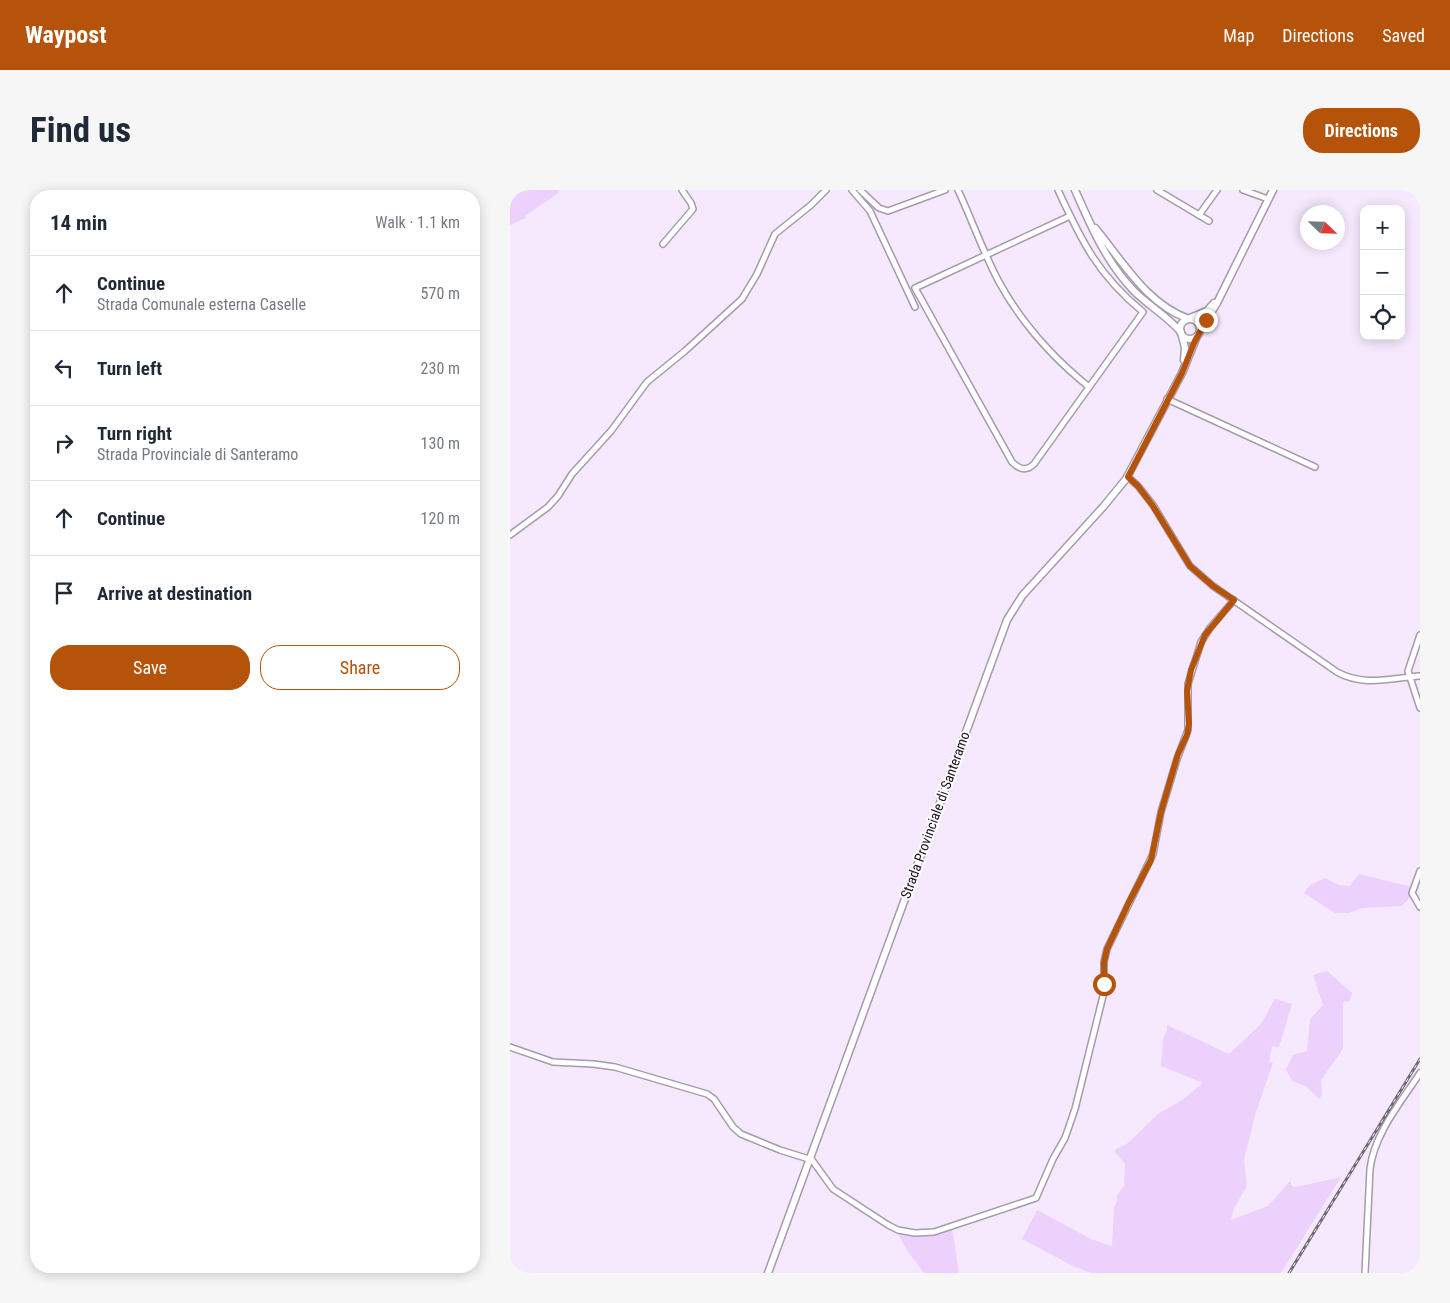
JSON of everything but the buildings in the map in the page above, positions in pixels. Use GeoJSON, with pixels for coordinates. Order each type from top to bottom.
{"type":"FeatureCollection","features":[{"type":"Feature","properties":{"kind":"main road"},"geometry":{"type":"LineString","coordinates":[[1075,190],[1101,247],[1119,274],[1134,291],[1187,339],[1197,336]]}},
{"type":"Feature","properties":{"kind":"main road"},"geometry":{"type":"LineString","coordinates":[[1168,397],[1182,373],[1200,329],[1214,309],[1273,190]]}},
{"type":"Feature","properties":{"kind":"main road"},"geometry":{"type":"LineString","coordinates":[[1089,222],[1125,268],[1146,290],[1177,315],[1196,320],[1200,329]]}},
{"type":"Feature","properties":{"kind":"main road"},"geometry":{"type":"LineString","coordinates":[[1168,397],[1185,359],[1185,348],[1181,333],[1182,323],[1212,307],[1228,281]]}},
{"type":"Feature","properties":{"kind":"main road","name":"Strada Provinciale di Santeramo"},"geometry":{"type":"LineString","coordinates":[[768,1273],[1006,620],[1022,596],[1128,477],[1168,397]]}},
{"type":"Feature","properties":{"kind":"street"},"geometry":{"type":"LineString","coordinates":[[664,244],[693,209],[691,202],[682,190]]}},
{"type":"Feature","properties":{"kind":"street"},"geometry":{"type":"LineString","coordinates":[[510,535],[548,507],[558,496],[572,474],[611,431],[647,382],[685,351],[742,299],[757,274],[775,234],[811,206],[826,190]]}},
{"type":"Feature","properties":{"kind":"street"},"geometry":{"type":"LineString","coordinates":[[852,190],[864,202],[872,214],[915,307]]}},
{"type":"Feature","properties":{"kind":"street"},"geometry":{"type":"LineString","coordinates":[[860,190],[884,211],[892,210],[944,190]]}},
{"type":"Feature","properties":{"kind":"street"},"geometry":{"type":"LineString","coordinates":[[958,190],[986,255],[1006,294],[1034,333],[1068,369],[1089,387]]}},
{"type":"Feature","properties":{"kind":"street"},"geometry":{"type":"LineString","coordinates":[[1058,190],[1070,216],[1082,242],[1096,264],[1113,284],[1143,312],[1030,469],[1025,470],[1012,462],[915,288],[1070,216]]}},
{"type":"Feature","properties":{"kind":"street"},"geometry":{"type":"LineString","coordinates":[[1157,190],[1209,221]]}},
{"type":"Feature","properties":{"kind":"street"},"geometry":{"type":"LineString","coordinates":[[1198,215],[1217,190]]}},
{"type":"Feature","properties":{"kind":"street"},"geometry":{"type":"LineString","coordinates":[[1243,190],[1268,199]]}},
{"type":"Feature","properties":{"kind":"street"},"geometry":{"type":"LineString","coordinates":[[872,214],[879,208]]}},
{"type":"Feature","properties":{"kind":"street"},"geometry":{"type":"LineString","coordinates":[[1168,397],[1315,467]]}},
{"type":"Feature","properties":{"kind":"street"},"geometry":{"type":"LineString","coordinates":[[1128,477],[1138,486],[1153,506],[1190,566],[1207,581],[1343,675],[1353,679],[1374,682],[1420,676]]}},
{"type":"Feature","properties":{"kind":"street"},"geometry":{"type":"LineString","coordinates":[[510,1047],[553,1062],[615,1067],[707,1094],[714,1099],[733,1127],[741,1134],[780,1150],[810,1159],[828,1184],[842,1196],[894,1228],[915,1233],[938,1231],[1036,1198],[1053,1158],[1065,1138],[1075,1109],[1104,992],[1104,962],[1107,949],[1153,854],[1161,812],[1188,730],[1187,691],[1191,670],[1205,635],[1234,600]]}},
{"type":"Feature","properties":{"kind":"street"},"geometry":{"type":"LineString","coordinates":[[1420,635],[1408,671],[1408,677],[1420,708]]}},
{"type":"Feature","properties":{"kind":"street"},"geometry":{"type":"LineString","coordinates":[[1420,871],[1412,889],[1420,907]]}},
{"type":"Feature","properties":{"kind":"street"},"geometry":{"type":"LineString","coordinates":[[1365,1273],[1372,1152],[1380,1135],[1420,1073]]}},
{"type":"Feature","properties":{"kind":"shaded area"},"geometry":{"type":"Polygon","coordinates":[[[510,190],[558,190],[560,192],[525,216],[526,218],[510,225],[510,190]]]}},
{"type":"Feature","properties":{"kind":"shaded area"},"geometry":{"type":"Polygon","coordinates":[[[1359,874],[1412,887],[1413,894],[1402,906],[1362,908],[1348,913],[1335,913],[1304,893],[1310,885],[1325,878],[1339,885],[1350,886],[1359,874]]]}},
{"type":"Feature","properties":{"kind":"shaded area"},"geometry":{"type":"Polygon","coordinates":[[[1327,971],[1352,993],[1350,1001],[1343,1002],[1343,1049],[1321,1080],[1322,1095],[1319,1099],[1306,1086],[1292,1081],[1286,1070],[1293,1055],[1307,1051],[1310,1019],[1323,1005],[1313,975],[1327,971]]]}},
{"type":"Feature","properties":{"kind":"shaded area"},"geometry":{"type":"Polygon","coordinates":[[[1275,999],[1292,1004],[1279,1047],[1272,1046],[1269,1062],[1273,1063],[1256,1112],[1244,1160],[1247,1186],[1234,1208],[1231,1220],[1268,1206],[1290,1181],[1292,1186],[1296,1187],[1341,1177],[1281,1273],[1091,1273],[1073,1266],[1022,1239],[1037,1210],[1091,1239],[1112,1246],[1114,1208],[1117,1195],[1124,1186],[1125,1164],[1115,1152],[1116,1149],[1128,1143],[1158,1114],[1182,1100],[1203,1083],[1161,1066],[1163,1039],[1167,1031],[1167,1025],[1229,1054],[1261,1024],[1275,999]]]}},
{"type":"Feature","properties":{"kind":"shaded area"},"geometry":{"type":"Polygon","coordinates":[[[952,1228],[959,1273],[924,1273],[908,1252],[897,1232],[929,1235],[952,1228]]]}},
{"type":"Feature","properties":{"kind":"railway"},"geometry":{"type":"LineString","coordinates":[[1289,1273],[1420,1059]]}},
{"type":"Feature","properties":{"kind":"route"},"geometry":{"type":"LineString","coordinates":[[1104,984],[1104,962],[1107,949],[1129,902],[1149,866],[1155,847],[1158,822],[1178,754],[1187,735],[1189,724],[1187,691],[1191,670],[1205,635],[1234,600],[1213,586],[1190,566],[1153,506],[1138,486],[1128,477],[1182,373],[1200,329],[1206,320]]}}]}
